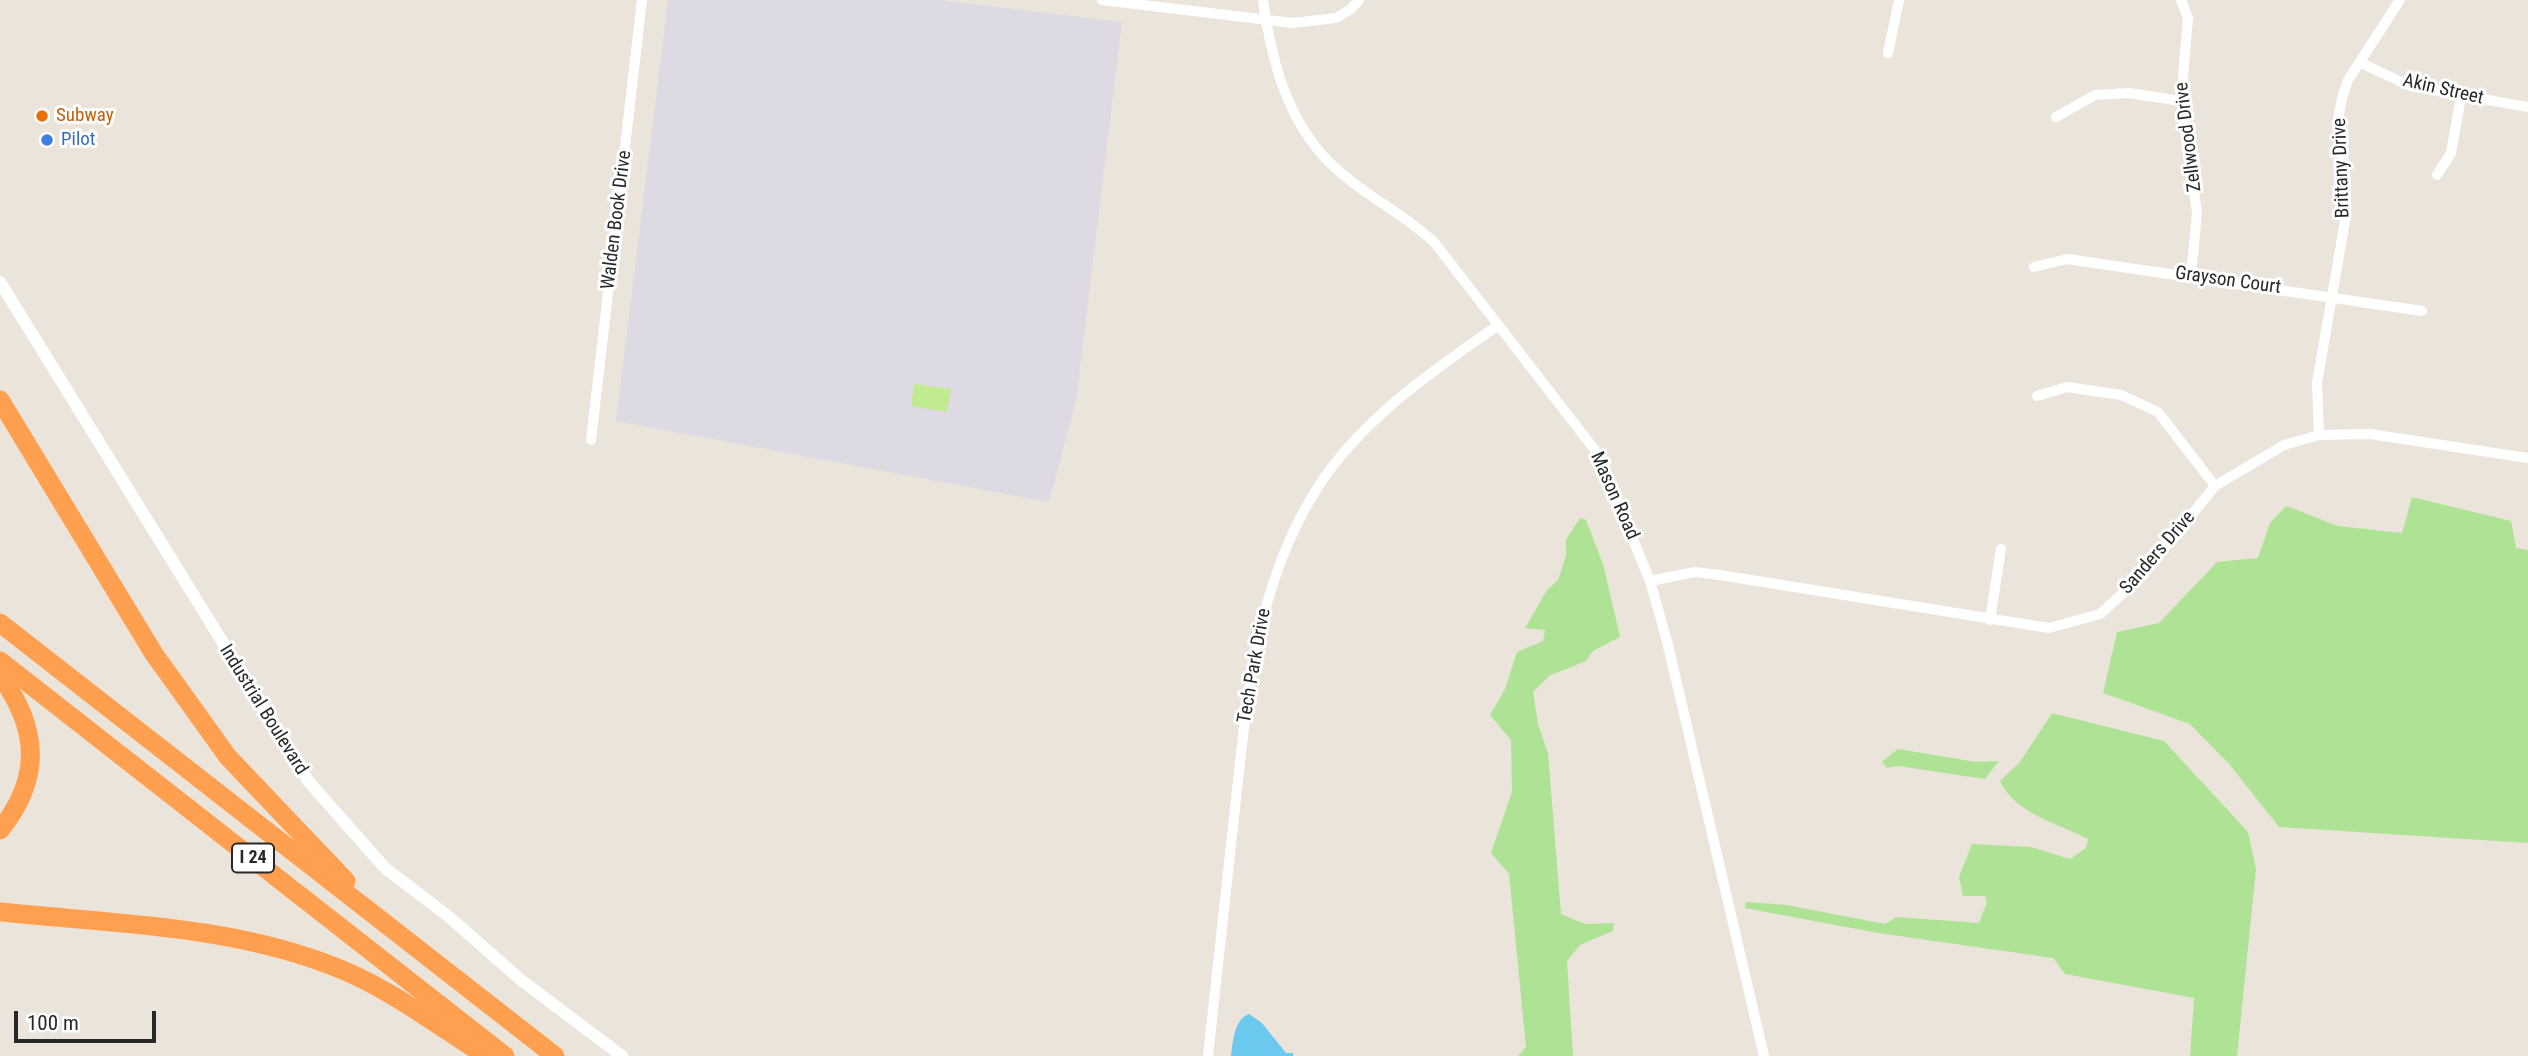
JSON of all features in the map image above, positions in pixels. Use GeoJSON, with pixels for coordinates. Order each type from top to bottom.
{"type":"FeatureCollection","features":[{"type":"Feature","properties":{"kind":"highway"},"geometry":{"type":"LineString","coordinates":[[0,400],[155,654],[228,757],[395,932]]}},
{"type":"Feature","properties":{"kind":"highway","name":"I 24"},"geometry":{"type":"LineString","coordinates":[[0,623],[555,1056]]}},
{"type":"Feature","properties":{"kind":"highway","name":"I 24"},"geometry":{"type":"LineString","coordinates":[[0,661],[505,1056]]}},
{"type":"Feature","properties":{"kind":"highway"},"geometry":{"type":"LineString","coordinates":[[0,675],[19,706],[30,737],[31,772],[18,808],[0,830]]}},
{"type":"Feature","properties":{"kind":"highway"},"geometry":{"type":"LineString","coordinates":[[0,912],[212,934],[285,948],[346,971],[486,1056]]}},
{"type":"Feature","properties":{"kind":"street","name":"Walden Book Drive"},"geometry":{"type":"LineString","coordinates":[[592,440],[642,0]]}},
{"type":"Feature","properties":{"kind":"street"},"geometry":{"type":"LineString","coordinates":[[1102,0],[1293,23],[1336,18],[1351,9],[1359,0]]}},
{"type":"Feature","properties":{"kind":"street","name":"Mason Road"},"geometry":{"type":"LineString","coordinates":[[1263,0],[1265,21],[1283,88],[1310,138],[1346,176],[1413,223],[1434,242],[1497,326],[1574,419],[1598,454],[1650,581],[1764,1056]]}},
{"type":"Feature","properties":{"kind":"street"},"geometry":{"type":"LineString","coordinates":[[1888,53],[1899,0]]}},
{"type":"Feature","properties":{"kind":"street","name":"Zellwood Drive"},"geometry":{"type":"LineString","coordinates":[[2181,0],[2188,18],[2180,100],[2197,213],[2191,276]]}},
{"type":"Feature","properties":{"kind":"street","name":"Brittany Drive"},"geometry":{"type":"LineString","coordinates":[[2319,435],[2317,383],[2347,197],[2338,121],[2348,80],[2400,0]]}},
{"type":"Feature","properties":{"kind":"street","name":"Akin Street"},"geometry":{"type":"LineString","coordinates":[[2361,63],[2410,86],[2528,107]]}},
{"type":"Feature","properties":{"kind":"street"},"geometry":{"type":"LineString","coordinates":[[2056,117],[2095,95],[2129,93],[2180,100]]}},
{"type":"Feature","properties":{"kind":"street"},"geometry":{"type":"LineString","coordinates":[[2437,175],[2451,153],[2461,97]]}},
{"type":"Feature","properties":{"kind":"street","name":"Grayson Court"},"geometry":{"type":"LineString","coordinates":[[2034,267],[2067,259],[2422,311]]}},
{"type":"Feature","properties":{"kind":"street","name":"Industrial Boulevard"},"geometry":{"type":"LineString","coordinates":[[0,282],[309,782],[385,868],[448,916],[521,980],[622,1056]]}},
{"type":"Feature","properties":{"kind":"street","name":"Tech Park Drive"},"geometry":{"type":"LineString","coordinates":[[1208,1056],[1253,654],[1274,574],[1326,476],[1371,422],[1427,375],[1497,326]]}},
{"type":"Feature","properties":{"kind":"street"},"geometry":{"type":"LineString","coordinates":[[2037,396],[2067,387],[2121,395],[2158,412],[2215,486]]}},
{"type":"Feature","properties":{"kind":"street","name":"Sanders Drive"},"geometry":{"type":"LineString","coordinates":[[1650,581],[1695,572],[2049,628],[2100,614],[2140,578],[2215,486],[2284,445],[2319,435],[2370,434],[2528,458]]}},
{"type":"Feature","properties":{"kind":"street"},"geometry":{"type":"LineString","coordinates":[[1990,620],[2001,550]]}},
{"type":"Feature","properties":{"kind":"shaded area"},"geometry":{"type":"Polygon","coordinates":[[[668,0],[938,0],[1122,22],[1076,401],[1049,502],[616,421],[668,0]]]}},
{"type":"Feature","properties":{"kind":"green space"},"geometry":{"type":"Polygon","coordinates":[[[914,384],[951,389],[947,412],[911,406],[914,384]]]}},
{"type":"Feature","properties":{"kind":"green space"},"geometry":{"type":"Polygon","coordinates":[[[2412,497],[2511,521],[2516,548],[2528,550],[2528,843],[2279,827],[2230,765],[2190,724],[2103,693],[2117,632],[2159,623],[2217,562],[2258,558],[2270,523],[2286,506],[2338,526],[2402,533],[2412,497]]]}},
{"type":"Feature","properties":{"kind":"green space"},"geometry":{"type":"Polygon","coordinates":[[[1580,518],[1586,520],[1603,564],[1620,637],[1593,651],[1586,661],[1549,676],[1533,692],[1538,724],[1548,753],[1561,914],[1585,924],[1614,923],[1613,931],[1580,945],[1567,961],[1573,1056],[1518,1056],[1526,1047],[1509,874],[1491,853],[1512,792],[1511,740],[1490,715],[1505,689],[1517,652],[1543,641],[1545,630],[1525,628],[1547,590],[1558,580],[1566,556],[1566,540],[1580,518]]]}},
{"type":"Feature","properties":{"kind":"green space"},"geometry":{"type":"Polygon","coordinates":[[[2052,713],[2164,741],[2248,832],[2256,869],[2237,1056],[2190,1056],[2194,998],[2065,974],[2053,958],[1878,933],[1745,908],[1746,902],[1786,905],[1885,924],[1896,917],[1979,923],[1987,902],[1985,896],[1963,896],[1959,877],[1972,844],[2031,847],[2070,859],[2086,848],[2088,839],[2026,809],[2007,792],[2000,781],[2020,762],[2052,713]]]}},
{"type":"Feature","properties":{"kind":"green space"},"geometry":{"type":"Polygon","coordinates":[[[1898,749],[1977,762],[1999,761],[1985,779],[1898,766],[1887,768],[1882,762],[1898,749]]]}},
{"type":"Feature","properties":{"kind":"water"},"geometry":{"type":"Polygon","coordinates":[[[1249,1014],[1262,1023],[1286,1053],[1293,1053],[1293,1056],[1231,1056],[1237,1026],[1249,1014]]]}},
{"type":"Feature","properties":{"kind":"place","name":"Subway"},"geometry":{"type":"Point","coordinates":[42,116]}},
{"type":"Feature","properties":{"kind":"place","name":"Pilot"},"geometry":{"type":"Point","coordinates":[47,140]}}]}
